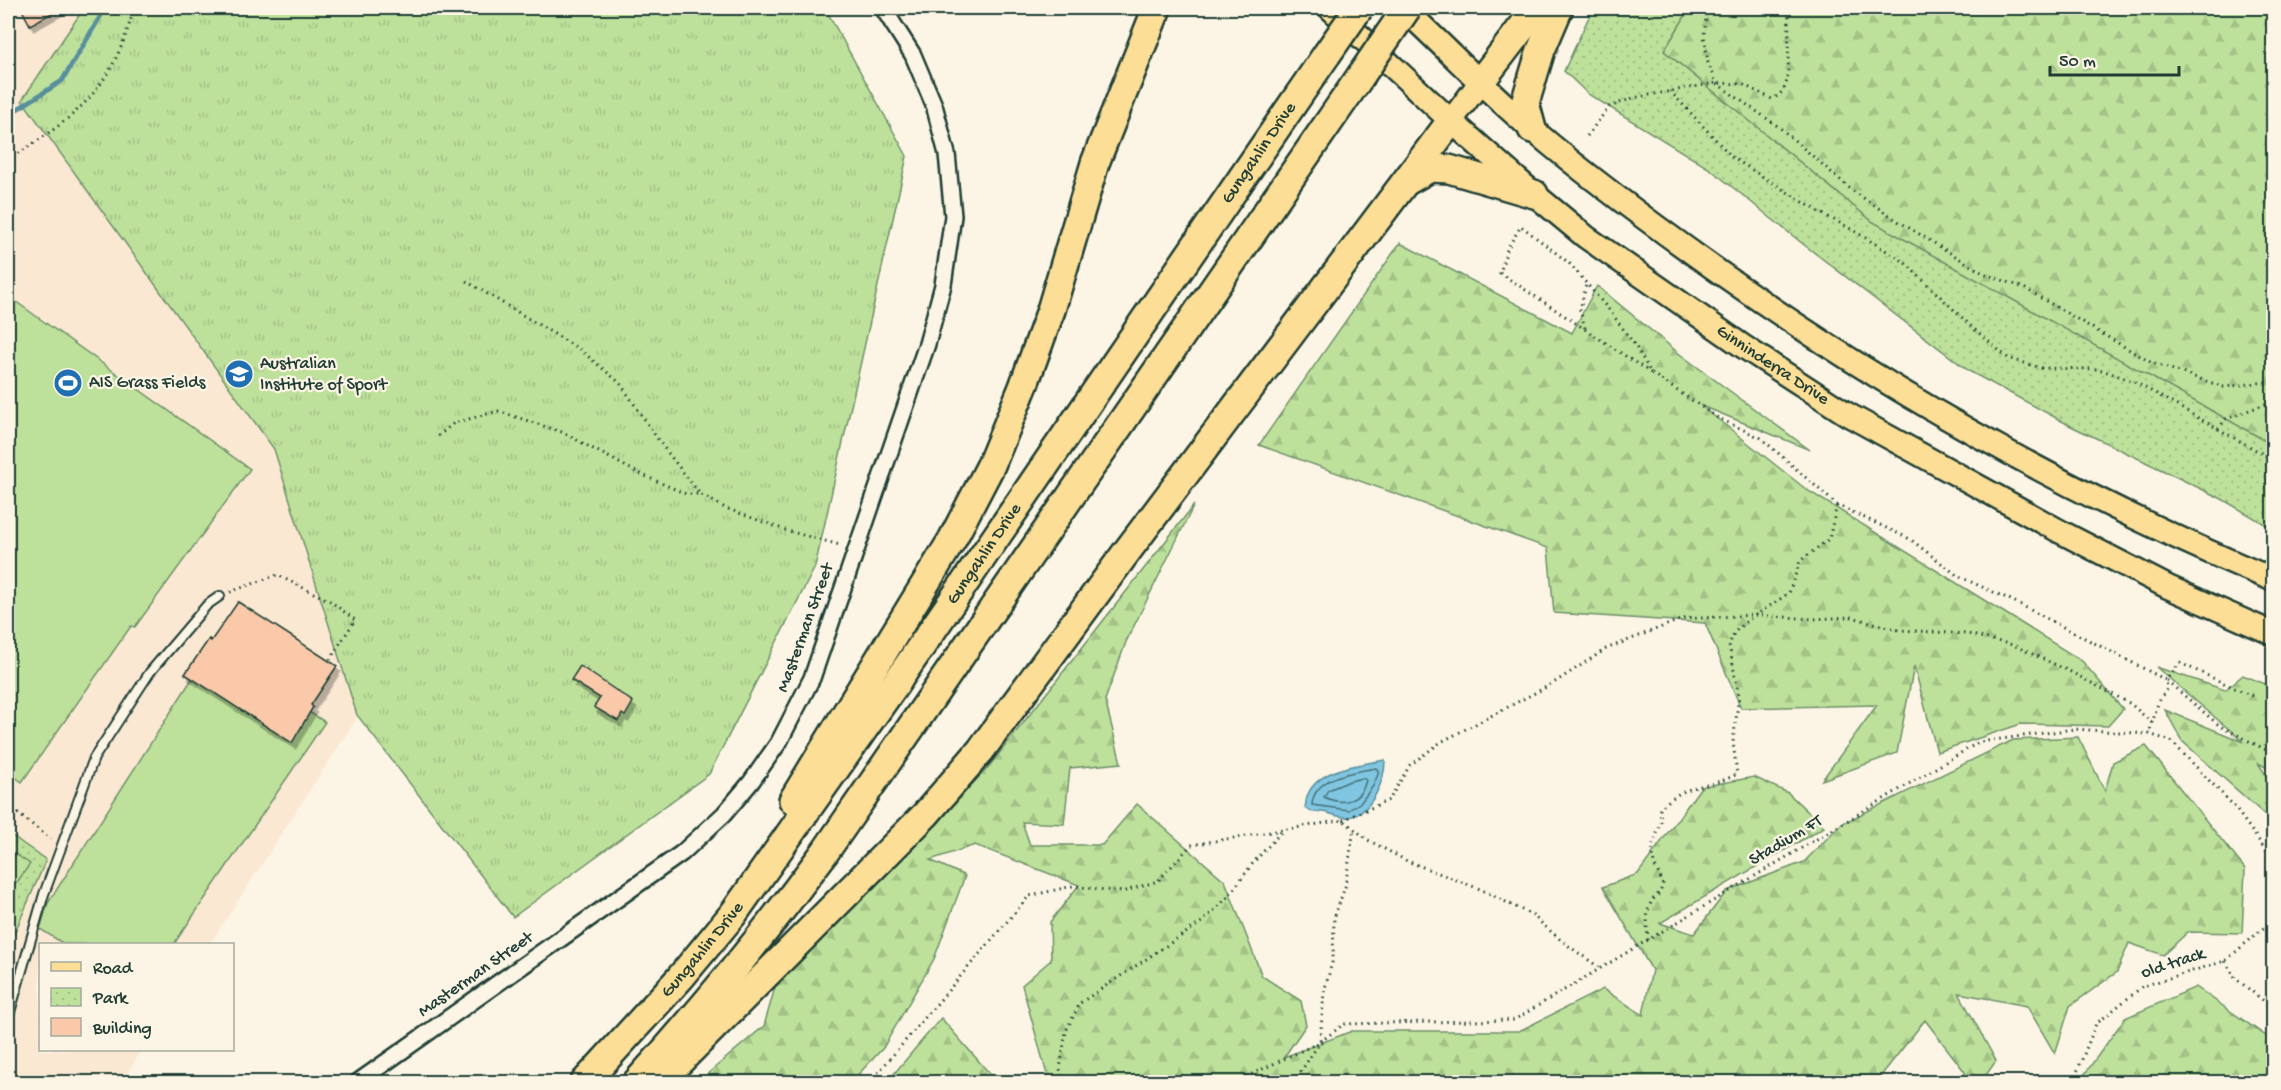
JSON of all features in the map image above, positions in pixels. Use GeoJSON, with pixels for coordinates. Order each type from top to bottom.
{"type":"FeatureCollection","features":[{"type":"Feature","properties":{"kind":"highway"},"geometry":{"type":"LineString","coordinates":[[657,1002],[699,935],[777,826],[866,684],[952,540],[991,465],[1052,310],[1095,163],[1157,8]]}},
{"type":"Feature","properties":{"kind":"highway"},"geometry":{"type":"LineString","coordinates":[[1130,76],[1177,8]]}},
{"type":"Feature","properties":{"kind":"highway","name":"Gungahlin Drive"},"geometry":{"type":"LineString","coordinates":[[585,1083],[680,978],[734,913],[792,833],[1359,8]]}},
{"type":"Feature","properties":{"kind":"highway","name":"Gungahlin Drive"},"geometry":{"type":"LineString","coordinates":[[637,1083],[762,935],[825,852],[1360,77],[1405,8]]}},
{"type":"Feature","properties":{"kind":"highway"},"geometry":{"type":"LineString","coordinates":[[1481,81],[1537,8]]}},
{"type":"Feature","properties":{"kind":"highway"},"geometry":{"type":"LineString","coordinates":[[1532,129],[1525,103],[1541,50],[1559,8]]}},
{"type":"Feature","properties":{"kind":"highway"},"geometry":{"type":"LineString","coordinates":[[659,1083],[926,814],[981,750],[1134,542],[1451,121]]}},
{"type":"Feature","properties":{"kind":"highway"},"geometry":{"type":"LineString","coordinates":[[1405,181],[1430,168],[1449,169],[1534,194]]}},
{"type":"Feature","properties":{"kind":"main road","name":"Ginninderra Drive"},"geometry":{"type":"LineString","coordinates":[[1330,8],[1451,121],[1586,237],[1744,347],[1847,414],[2061,532],[2168,587],[2274,634]]}},
{"type":"Feature","properties":{"kind":"main road"},"geometry":{"type":"LineString","coordinates":[[1405,8],[1532,129],[1617,198],[1770,308],[1870,373],[2078,491],[2189,545],[2274,580]]}},
{"type":"Feature","properties":{"kind":"main road"},"geometry":{"type":"LineString","coordinates":[[1451,121],[1481,81]]}},
{"type":"Feature","properties":{"kind":"street","name":"Masterman Street"},"geometry":{"type":"LineString","coordinates":[[358,1083],[682,853],[724,814],[751,782],[780,742],[807,688],[927,344],[944,285],[952,216],[947,154],[934,105],[913,55],[883,8]]}},
{"type":"Feature","properties":{"kind":"lane"},"geometry":{"type":"LineString","coordinates":[[8,1019],[44,894],[94,758],[150,672],[207,605],[220,596]]}},
{"type":"Feature","properties":{"kind":"path"},"geometry":{"type":"LineString","coordinates":[[8,160],[72,116],[94,93],[112,67],[126,39],[134,8]]}},
{"type":"Feature","properties":{"kind":"path"},"geometry":{"type":"LineString","coordinates":[[1707,8],[1704,36],[1708,63],[1716,82],[1779,127],[1853,191],[1983,273],[2024,288],[2152,363],[2224,387],[2274,381]]}},
{"type":"Feature","properties":{"kind":"path"},"geometry":{"type":"LineString","coordinates":[[1587,136],[1609,107],[1633,98],[1716,82],[1742,84],[1772,99],[1780,95],[1787,83],[1788,75],[1789,8]]}},
{"type":"Feature","properties":{"kind":"path"},"geometry":{"type":"LineString","coordinates":[[2188,8],[2199,12],[2222,11],[2228,8]]}},
{"type":"Feature","properties":{"kind":"path"},"geometry":{"type":"LineString","coordinates":[[1670,91],[1733,158],[1903,261],[1974,329],[2008,357],[2042,368],[2098,369],[2133,381],[2274,460]]}},
{"type":"Feature","properties":{"kind":"path"},"geometry":{"type":"LineString","coordinates":[[1651,373],[1635,345],[1569,263],[1521,226],[1507,249],[1500,273],[1718,418],[1761,438],[1837,505],[1910,539],[1958,576],[2011,600],[2166,680],[2220,726],[2274,754]]}},
{"type":"Feature","properties":{"kind":"path"},"geometry":{"type":"LineString","coordinates":[[466,281],[579,349],[620,383],[661,444],[700,494],[725,508],[788,531],[855,549]]}},
{"type":"Feature","properties":{"kind":"path"},"geometry":{"type":"LineString","coordinates":[[1585,330],[1580,310],[1587,284]]}},
{"type":"Feature","properties":{"kind":"path"},"geometry":{"type":"LineString","coordinates":[[2218,429],[2226,419],[2272,401],[2274,392]]}},
{"type":"Feature","properties":{"kind":"path"},"geometry":{"type":"LineString","coordinates":[[438,436],[454,423],[498,411],[562,432],[636,472],[686,494],[700,494]]}},
{"type":"Feature","properties":{"kind":"path"},"geometry":{"type":"LineString","coordinates":[[1648,939],[1646,914],[1654,897],[1660,893],[1663,883],[1654,864],[1652,847],[1661,823],[1660,809],[1670,798],[1686,789],[1726,780],[1737,774],[1733,742],[1739,696],[1729,645],[1734,633],[1744,623],[1789,593],[1800,561],[1829,539],[1837,505]]}},
{"type":"Feature","properties":{"kind":"path"},"geometry":{"type":"LineString","coordinates":[[220,596],[277,575],[330,601],[355,620],[329,661]]}},
{"type":"Feature","properties":{"kind":"path"},"geometry":{"type":"LineString","coordinates":[[870,1083],[1029,896],[1073,886],[1122,892],[1158,881],[1191,845],[1344,820],[1389,800],[1410,765],[1442,742],[1552,684],[1606,649],[1682,619],[1756,615],[1814,619],[1852,617],[1899,630],[1968,634],[2013,645],[2118,696],[2131,704],[2152,723]]}},
{"type":"Feature","properties":{"kind":"path"},"geometry":{"type":"LineString","coordinates":[[2150,734],[2158,703],[2167,689],[2166,680],[2180,663],[2252,696]]}},
{"type":"Feature","properties":{"kind":"path","name":"Stadium FT"},"geometry":{"type":"LineString","coordinates":[[1294,1083],[1320,1042],[1344,1024],[1514,1020],[1979,741],[2074,729],[2150,734],[2171,741],[2233,805],[2270,856],[2274,866]]}},
{"type":"Feature","properties":{"kind":"path"},"geometry":{"type":"LineString","coordinates":[[8,806],[60,846]]}},
{"type":"Feature","properties":{"kind":"path"},"geometry":{"type":"LineString","coordinates":[[1344,820],[1368,840],[1407,861],[1480,889],[1532,915],[1563,942],[1600,968]]}},
{"type":"Feature","properties":{"kind":"path"},"geometry":{"type":"LineString","coordinates":[[1235,1083],[1320,1042],[1324,992],[1333,959],[1334,918],[1345,887],[1354,829]]}},
{"type":"Feature","properties":{"kind":"path"},"geometry":{"type":"LineString","coordinates":[[1064,1083],[1060,1069],[1066,1031],[1080,1003],[1202,922],[1228,897],[1253,863],[1282,831]]}},
{"type":"Feature","properties":{"kind":"path"},"geometry":{"type":"LineString","coordinates":[[2274,919],[2225,961],[2235,978],[2274,1009]]}},
{"type":"Feature","properties":{"kind":"path","name":"old track"},"geometry":{"type":"LineString","coordinates":[[2073,1083],[2096,1023],[2143,986],[2225,961]]}},
{"type":"Feature","properties":{"kind":"shaded area","name":"Australian Institute of Sport"},"geometry":{"type":"Polygon","coordinates":[[[8,8],[783,8],[426,612],[211,943],[39,943],[39,1051],[141,1051],[121,1082],[8,1082],[8,8]]]}},
{"type":"Feature","properties":{"kind":"green space"},"geometry":{"type":"Polygon","coordinates":[[[84,8],[825,8],[907,156],[815,567],[709,774],[513,917],[357,715],[274,449],[22,100],[84,8]]]}},
{"type":"Feature","properties":{"kind":"green space"},"geometry":{"type":"Polygon","coordinates":[[[1593,8],[1690,8],[1664,51],[1873,222],[2273,445],[2273,529],[2222,499],[2071,426],[1969,371],[1803,244],[1710,169],[1588,94],[1564,71],[1593,8]]]}},
{"type":"Feature","properties":{"kind":"green space"},"geometry":{"type":"Polygon","coordinates":[[[1690,8],[2273,8],[2273,445],[1873,222],[1664,51],[1690,8]]]}},
{"type":"Feature","properties":{"kind":"green space"},"geometry":{"type":"Polygon","coordinates":[[[1400,243],[1572,333],[1597,286],[1681,355],[1810,450],[1700,405],[1807,490],[2082,661],[2123,709],[2108,726],[2021,724],[1937,752],[1914,666],[1897,753],[1822,780],[1877,705],[1741,708],[1705,623],[1554,613],[1548,548],[1259,445],[1400,243]]]}},
{"type":"Feature","properties":{"kind":"green space","name":"AIS Grass Fields"},"geometry":{"type":"Polygon","coordinates":[[[8,296],[250,469],[135,627],[131,626],[22,782],[8,772],[8,296]]]}},
{"type":"Feature","properties":{"kind":"green space"},"geometry":{"type":"Polygon","coordinates":[[[1194,505],[1126,642],[1105,700],[1121,763],[1070,768],[1064,824],[1022,822],[1030,845],[1102,845],[1137,804],[1225,881],[1262,976],[1301,1001],[1306,1025],[1284,1057],[1352,1031],[1519,1031],[1603,989],[1643,1015],[1652,970],[1603,887],[1638,874],[1701,787],[1754,777],[1788,793],[1824,827],[1660,923],[1694,934],[1727,891],[1804,862],[1841,824],[2013,740],[2078,737],[2105,791],[2113,762],[2146,746],[2245,869],[2242,933],[2188,932],[2163,955],[2129,943],[2117,972],[2070,1006],[2055,1054],[2027,1006],[1959,993],[1996,1061],[1981,1082],[1963,1082],[1965,1072],[1925,1020],[1876,1082],[1049,1082],[1022,985],[1051,960],[1050,922],[1079,885],[975,845],[930,860],[965,876],[934,959],[883,1048],[851,1082],[698,1082],[764,1026],[776,984],[987,769],[1194,505]]]}},
{"type":"Feature","properties":{"kind":"green space"},"geometry":{"type":"Polygon","coordinates":[[[238,602],[337,666],[311,705],[313,707],[309,712],[325,722],[175,943],[62,943],[40,929],[48,903],[192,679],[185,674],[209,639],[212,641],[238,602]]]}},
{"type":"Feature","properties":{"kind":"green space"},"geometry":{"type":"Polygon","coordinates":[[[2156,667],[2225,690],[2243,675],[2273,687],[2273,771],[2258,763],[2273,785],[2273,822],[2182,741],[2165,710],[2244,742],[2156,667]]]}},
{"type":"Feature","properties":{"kind":"green space"},"geometry":{"type":"Polygon","coordinates":[[[8,833],[46,860],[8,948],[8,833]]]}},
{"type":"Feature","properties":{"kind":"green space"},"geometry":{"type":"Polygon","coordinates":[[[8,849],[30,864],[8,895],[8,849]]]}},
{"type":"Feature","properties":{"kind":"green space"},"geometry":{"type":"Polygon","coordinates":[[[2196,987],[2273,1041],[2273,1082],[2079,1082],[2125,1018],[2196,987]]]}},
{"type":"Feature","properties":{"kind":"green space"},"geometry":{"type":"Polygon","coordinates":[[[941,1018],[997,1082],[887,1082],[941,1018]]]}},
{"type":"Feature","properties":{"kind":"water"},"geometry":{"type":"Polygon","coordinates":[[[1385,760],[1383,777],[1376,794],[1365,809],[1358,814],[1343,817],[1305,808],[1308,794],[1322,778],[1342,769],[1385,760]]]}},
{"type":"Feature","properties":{"kind":"building"},"geometry":{"type":"Polygon","coordinates":[[[21,8],[61,8],[30,25],[21,8]]]}},
{"type":"Feature","properties":{"kind":"building"},"geometry":{"type":"Polygon","coordinates":[[[238,602],[337,666],[311,705],[313,707],[292,743],[185,674],[238,602]]]}},
{"type":"Feature","properties":{"kind":"building"},"geometry":{"type":"Polygon","coordinates":[[[580,666],[633,702],[625,716],[622,714],[618,721],[594,707],[600,698],[571,680],[580,666]]]}},
{"type":"Feature","properties":{"kind":"waterway"},"geometry":{"type":"LineString","coordinates":[[8,115],[62,81],[104,8]]}},
{"type":"Feature","properties":{"kind":"place","name":"Australian Institute of Sport"},"geometry":{"type":"Point","coordinates":[239,374]}},
{"type":"Feature","properties":{"kind":"place","name":"AIS Grass Fields"},"geometry":{"type":"Point","coordinates":[68,383]}}]}
